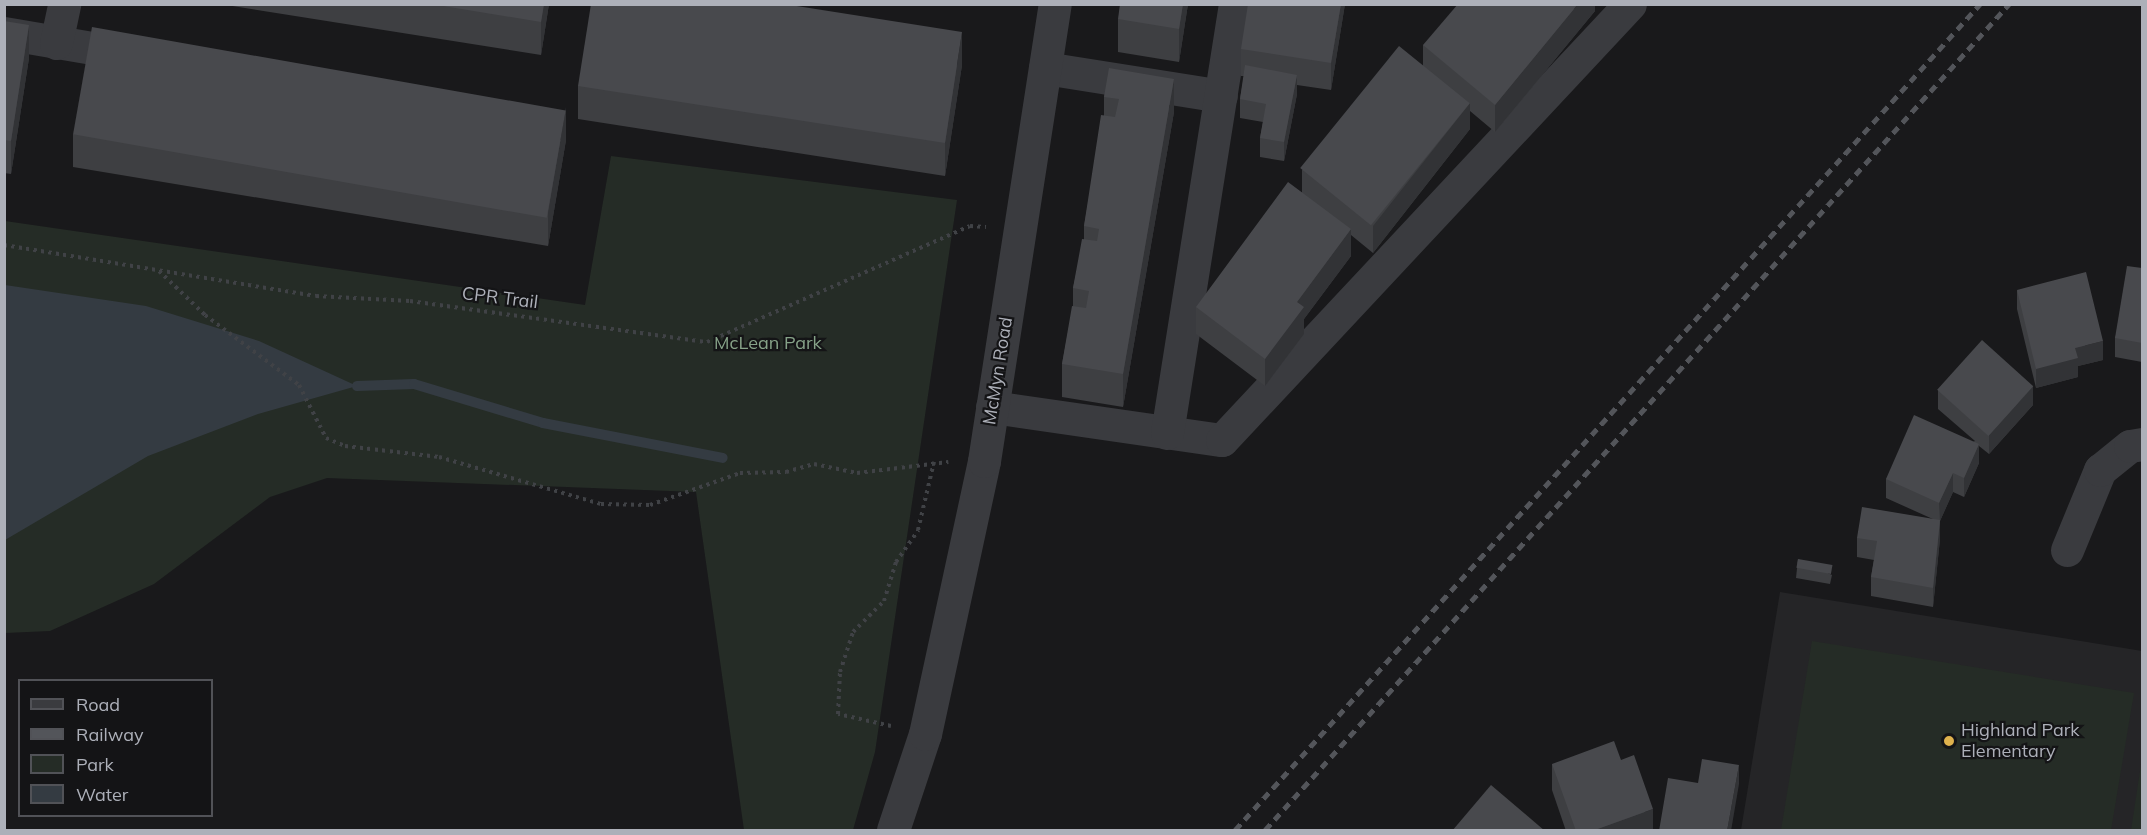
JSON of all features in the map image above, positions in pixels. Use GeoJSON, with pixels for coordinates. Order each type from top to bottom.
{"type":"FeatureCollection","features":[{"type":"Feature","properties":{"kind":"street"},"geometry":{"type":"LineString","coordinates":[[56,43],[64,4]]}},
{"type":"Feature","properties":{"kind":"street","name":"McMyn Road"},"geometry":{"type":"LineString","coordinates":[[892,831],[926,734],[984,460],[1055,4]]}},
{"type":"Feature","properties":{"kind":"street"},"geometry":{"type":"LineString","coordinates":[[1167,433],[1235,4]]}},
{"type":"Feature","properties":{"kind":"street"},"geometry":{"type":"LineString","coordinates":[[992,407],[1222,440],[1630,4]]}},
{"type":"Feature","properties":{"kind":"street"},"geometry":{"type":"LineString","coordinates":[[4,33],[161,59]]}},
{"type":"Feature","properties":{"kind":"street"},"geometry":{"type":"LineString","coordinates":[[1045,68],[1221,96]]}},
{"type":"Feature","properties":{"kind":"street"},"geometry":{"type":"LineString","coordinates":[[2067,550],[2100,470],[2130,446],[2142,444]]}},
{"type":"Feature","properties":{"kind":"path","name":"CPR Trail"},"geometry":{"type":"LineString","coordinates":[[4,245],[316,296],[422,302],[707,342],[970,226]]}},
{"type":"Feature","properties":{"kind":"path"},"geometry":{"type":"LineString","coordinates":[[159,271],[205,315],[299,385],[326,438],[345,446],[439,457],[601,504],[650,505],[740,473],[786,472],[814,464],[857,473],[934,462],[984,460]]}},
{"type":"Feature","properties":{"kind":"path"},"geometry":{"type":"LineString","coordinates":[[926,734],[838,714],[835,699],[853,632],[884,601],[896,562],[918,530],[934,462]]}},
{"type":"Feature","properties":{"kind":"shaded area","name":"Highland Park Elementary"},"geometry":{"type":"Polygon","coordinates":[[[1780,592],[2142,651],[2142,830],[1741,830],[1780,592]]]}},
{"type":"Feature","properties":{"kind":"green space","name":"McLean Park"},"geometry":{"type":"Polygon","coordinates":[[[611,156],[957,200],[875,752],[853,830],[744,830],[696,492],[327,478],[270,497],[154,584],[50,631],[5,633],[5,221],[585,305],[611,156]]]}},
{"type":"Feature","properties":{"kind":"green space","name":"Highland Park Elementary"},"geometry":{"type":"Polygon","coordinates":[[[1812,641],[2134,693],[2111,830],[1781,830],[1812,641]]]}},
{"type":"Feature","properties":{"kind":"green space"},"geometry":{"type":"Polygon","coordinates":[[[2142,758],[2142,830],[2131,830],[2142,758]]]}},
{"type":"Feature","properties":{"kind":"water"},"geometry":{"type":"Polygon","coordinates":[[[5,285],[146,306],[259,341],[357,386],[258,414],[148,456],[5,540],[5,285]]]}},
{"type":"Feature","properties":{"kind":"building"},"geometry":{"type":"Polygon","coordinates":[[[431,4],[544,4],[541,22],[431,4]]]}},
{"type":"Feature","properties":{"kind":"building"},"geometry":{"type":"Polygon","coordinates":[[[591,4],[784,4],[962,32],[945,143],[578,86],[591,4]]]}},
{"type":"Feature","properties":{"kind":"building"},"geometry":{"type":"Polygon","coordinates":[[[1120,4],[1183,4],[1179,29],[1118,19],[1120,4]]]}},
{"type":"Feature","properties":{"kind":"building"},"geometry":{"type":"Polygon","coordinates":[[[1248,4],[1341,4],[1331,63],[1241,49],[1248,4]]]}},
{"type":"Feature","properties":{"kind":"building"},"geometry":{"type":"Polygon","coordinates":[[[1458,4],[1578,4],[1495,105],[1423,45],[1458,4]]]}},
{"type":"Feature","properties":{"kind":"building"},"geometry":{"type":"Polygon","coordinates":[[[4,21],[29,25],[11,141],[4,140],[4,21]]]}},
{"type":"Feature","properties":{"kind":"building"},"geometry":{"type":"Polygon","coordinates":[[[92,27],[566,111],[547,218],[73,134],[92,27]]]}},
{"type":"Feature","properties":{"kind":"building"},"geometry":{"type":"Polygon","coordinates":[[[1399,46],[1470,103],[1371,225],[1300,168],[1399,46]]]}},
{"type":"Feature","properties":{"kind":"building"},"geometry":{"type":"Polygon","coordinates":[[[1245,65],[1297,75],[1284,142],[1260,138],[1266,104],[1240,99],[1245,65]]]}},
{"type":"Feature","properties":{"kind":"building"},"geometry":{"type":"Polygon","coordinates":[[[1109,68],[1174,79],[1123,374],[1062,364],[1072,306],[1086,308],[1089,291],[1073,288],[1082,239],[1097,241],[1099,229],[1084,226],[1101,115],[1115,117],[1119,99],[1104,97],[1109,68]]]}},
{"type":"Feature","properties":{"kind":"building"},"geometry":{"type":"Polygon","coordinates":[[[1288,182],[1351,229],[1297,302],[1304,307],[1265,359],[1196,307],[1288,182]]]}},
{"type":"Feature","properties":{"kind":"building"},"geometry":{"type":"Polygon","coordinates":[[[2127,266],[2142,268],[2142,343],[2115,338],[2127,266]]]}},
{"type":"Feature","properties":{"kind":"building"},"geometry":{"type":"Polygon","coordinates":[[[2086,272],[2103,341],[2075,348],[2078,358],[2036,369],[2017,290],[2086,272]]]}},
{"type":"Feature","properties":{"kind":"building"},"geometry":{"type":"Polygon","coordinates":[[[1982,340],[2033,386],[1988,436],[1937,390],[1982,340]]]}},
{"type":"Feature","properties":{"kind":"building"},"geometry":{"type":"Polygon","coordinates":[[[1914,415],[1979,444],[1964,478],[1953,473],[1939,503],[1886,479],[1914,415]]]}},
{"type":"Feature","properties":{"kind":"building"},"geometry":{"type":"Polygon","coordinates":[[[1862,507],[1940,520],[1933,588],[1871,577],[1877,541],[1857,538],[1862,507]]]}},
{"type":"Feature","properties":{"kind":"building"},"geometry":{"type":"Polygon","coordinates":[[[1798,559],[1832,565],[1831,574],[1796,568],[1798,559]]]}},
{"type":"Feature","properties":{"kind":"building"},"geometry":{"type":"Polygon","coordinates":[[[1614,741],[1621,760],[1634,755],[1653,809],[1592,831],[1576,831],[1552,764],[1614,741]]]}},
{"type":"Feature","properties":{"kind":"building"},"geometry":{"type":"Polygon","coordinates":[[[1702,759],[1739,765],[1727,831],[1659,831],[1668,778],[1698,783],[1702,759]]]}},
{"type":"Feature","properties":{"kind":"building"},"geometry":{"type":"Polygon","coordinates":[[[1491,785],[1545,831],[1452,831],[1491,785]]]}},
{"type":"Feature","properties":{"kind":"waterway"},"geometry":{"type":"LineString","coordinates":[[357,386],[414,384],[543,423],[723,458]]}},
{"type":"Feature","properties":{"kind":"railway"},"geometry":{"type":"LineString","coordinates":[[1235,830],[1980,4]]}},
{"type":"Feature","properties":{"kind":"railway"},"geometry":{"type":"LineString","coordinates":[[1265,830],[2009,4]]}},
{"type":"Feature","properties":{"kind":"place","name":"Highland Park Elementary"},"geometry":{"type":"Point","coordinates":[1949,741]}}]}
